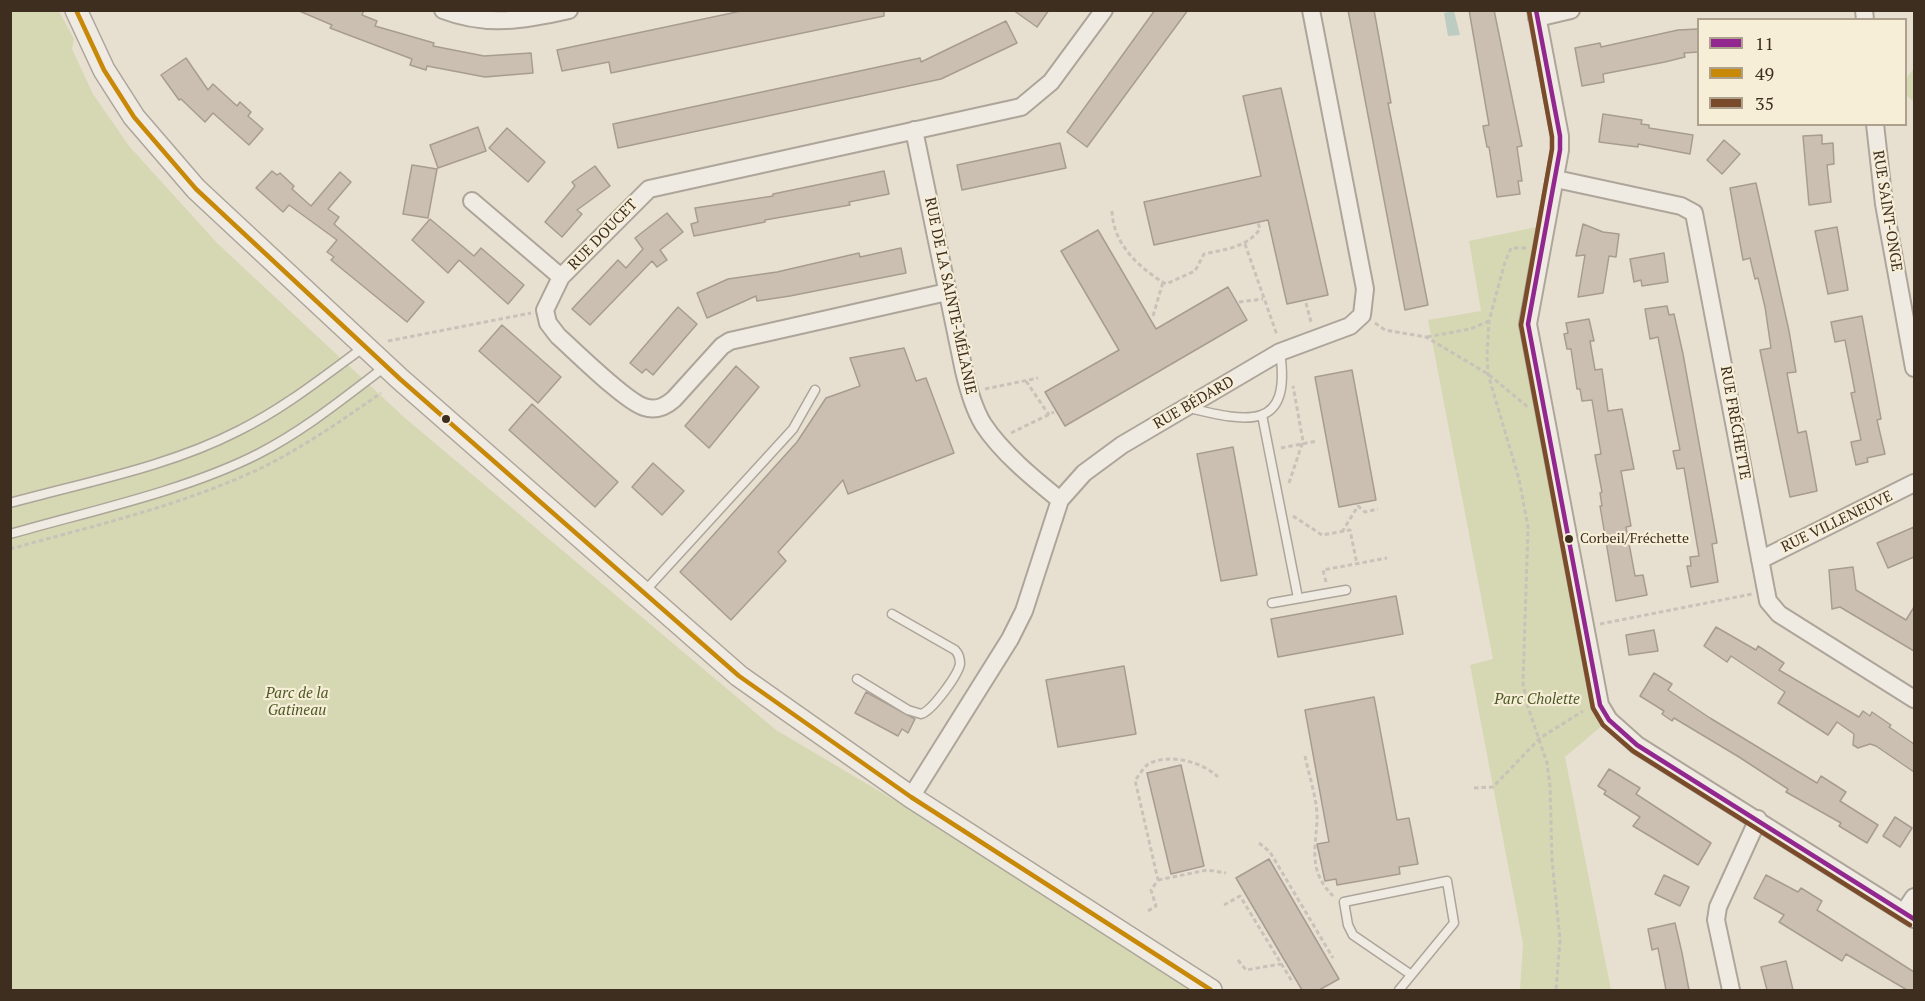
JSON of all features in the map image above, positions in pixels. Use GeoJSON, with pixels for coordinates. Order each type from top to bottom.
{"type":"FeatureCollection","features":[{"type":"Feature","properties":{"kind":"street"},"geometry":{"type":"LineString","coordinates":[[76,10],[104,70],[150,138],[196,189],[364,347],[739,676],[911,797],[1211,990]]}},
{"type":"Feature","properties":{"kind":"street"},"geometry":{"type":"LineString","coordinates":[[443,10],[476,21],[494,22],[569,10]]}},
{"type":"Feature","properties":{"kind":"street","name":"RUE DOUCET"},"geometry":{"type":"LineString","coordinates":[[544,310],[561,277],[649,189],[1021,107],[1051,82],[1104,10]]}},
{"type":"Feature","properties":{"kind":"street","name":"RUE BÉDARD"},"geometry":{"type":"LineString","coordinates":[[911,797],[983,685],[1015,630],[1024,611],[1060,500],[1084,473],[1104,456],[1186,407],[1278,344],[1350,326],[1362,315],[1365,300],[1311,10]]}},
{"type":"Feature","properties":{"kind":"street"},"geometry":{"type":"LineString","coordinates":[[1571,10],[1537,14],[1560,136],[1556,178],[1528,324],[1583,627],[1600,705],[1609,720],[1637,745],[1909,916],[1914,897]]}},
{"type":"Feature","properties":{"kind":"street","name":"RUE SAINT-ONGE"},"geometry":{"type":"LineString","coordinates":[[1875,126],[1884,204],[1914,368]]}},
{"type":"Feature","properties":{"kind":"street","name":"RUE DE LA SAINTE-MÉLANIE"},"geometry":{"type":"LineString","coordinates":[[914,130],[964,371],[983,423],[1003,448],[1060,500]]}},
{"type":"Feature","properties":{"kind":"street","name":"RUE FRÉCHETTE"},"geometry":{"type":"LineString","coordinates":[[1556,178],[1681,206],[1694,213],[1765,591],[1779,614],[1914,699]]}},
{"type":"Feature","properties":{"kind":"street"},"geometry":{"type":"LineString","coordinates":[[472,201],[561,277]]}},
{"type":"Feature","properties":{"kind":"street"},"geometry":{"type":"LineString","coordinates":[[544,310],[548,323],[558,336],[633,402],[655,409],[666,406],[722,346],[738,338],[946,292]]}},
{"type":"Feature","properties":{"kind":"street","name":"RUE VILLENEUVE"},"geometry":{"type":"LineString","coordinates":[[1760,560],[1914,483]]}},
{"type":"Feature","properties":{"kind":"street"},"geometry":{"type":"LineString","coordinates":[[1731,990],[1718,927],[1718,907],[1758,819]]}},
{"type":"Feature","properties":{"kind":"lane"},"geometry":{"type":"LineString","coordinates":[[1186,407],[1229,418],[1262,415],[1274,408],[1281,394],[1278,344]]}},
{"type":"Feature","properties":{"kind":"lane"},"geometry":{"type":"LineString","coordinates":[[10,503],[172,458],[230,435],[290,400],[364,347]]}},
{"type":"Feature","properties":{"kind":"lane"},"geometry":{"type":"LineString","coordinates":[[10,534],[189,482],[234,465],[318,418],[386,366]]}},
{"type":"Feature","properties":{"kind":"lane"},"geometry":{"type":"LineString","coordinates":[[644,593],[793,429],[815,390]]}},
{"type":"Feature","properties":{"kind":"lane"},"geometry":{"type":"LineString","coordinates":[[1262,415],[1298,598]]}},
{"type":"Feature","properties":{"kind":"lane"},"geometry":{"type":"LineString","coordinates":[[1272,603],[1346,590]]}},
{"type":"Feature","properties":{"kind":"lane"},"geometry":{"type":"LineString","coordinates":[[857,679],[908,710],[921,714],[931,710],[958,669],[960,661],[955,650],[892,615]]}},
{"type":"Feature","properties":{"kind":"lane"},"geometry":{"type":"LineString","coordinates":[[1399,990],[1454,923],[1447,881],[1344,902],[1353,934],[1410,974]]}},
{"type":"Feature","properties":{"kind":"path"},"geometry":{"type":"LineString","coordinates":[[1112,211],[1112,224],[1136,262],[1166,284],[1195,271],[1204,254],[1245,244],[1260,229],[1256,217]]}},
{"type":"Feature","properties":{"kind":"path"},"geometry":{"type":"LineString","coordinates":[[1245,244],[1278,344]]}},
{"type":"Feature","properties":{"kind":"path"},"geometry":{"type":"LineString","coordinates":[[1527,259],[1529,248],[1511,248],[1504,262],[1489,321],[1488,374],[1519,479],[1527,527],[1523,683],[1528,707],[1540,738],[1550,785],[1552,860],[1559,910],[1560,940],[1556,990]]}},
{"type":"Feature","properties":{"kind":"path"},"geometry":{"type":"LineString","coordinates":[[1153,316],[1163,282]]}},
{"type":"Feature","properties":{"kind":"path"},"geometry":{"type":"LineString","coordinates":[[1239,302],[1263,298]]}},
{"type":"Feature","properties":{"kind":"path"},"geometry":{"type":"LineString","coordinates":[[1306,303],[1311,322]]}},
{"type":"Feature","properties":{"kind":"path"},"geometry":{"type":"LineString","coordinates":[[388,341],[544,310]]}},
{"type":"Feature","properties":{"kind":"path"},"geometry":{"type":"LineString","coordinates":[[1374,322],[1385,330],[1426,337],[1470,329],[1489,321]]}},
{"type":"Feature","properties":{"kind":"path"},"geometry":{"type":"LineString","coordinates":[[1426,337],[1488,374],[1545,419]]}},
{"type":"Feature","properties":{"kind":"path"},"geometry":{"type":"LineString","coordinates":[[985,389],[1038,378]]}},
{"type":"Feature","properties":{"kind":"path"},"geometry":{"type":"LineString","coordinates":[[1026,381],[1049,415]]}},
{"type":"Feature","properties":{"kind":"path"},"geometry":{"type":"LineString","coordinates":[[1290,493],[1288,481],[1303,444],[1292,381]]}},
{"type":"Feature","properties":{"kind":"path"},"geometry":{"type":"LineString","coordinates":[[1011,433],[1054,412]]}},
{"type":"Feature","properties":{"kind":"path"},"geometry":{"type":"LineString","coordinates":[[1270,450],[1317,441]]}},
{"type":"Feature","properties":{"kind":"path"},"geometry":{"type":"LineString","coordinates":[[1292,504],[1294,516]]}},
{"type":"Feature","properties":{"kind":"path"},"geometry":{"type":"LineString","coordinates":[[1342,532],[1358,506],[1365,512],[1378,509]]}},
{"type":"Feature","properties":{"kind":"path"},"geometry":{"type":"LineString","coordinates":[[1282,518],[1294,516],[1322,535],[1350,530],[1357,564]]}},
{"type":"Feature","properties":{"kind":"path"},"geometry":{"type":"LineString","coordinates":[[1328,592],[1323,570],[1387,558]]}},
{"type":"Feature","properties":{"kind":"path"},"geometry":{"type":"LineString","coordinates":[[1583,627],[1765,591]]}},
{"type":"Feature","properties":{"kind":"path"},"geometry":{"type":"LineString","coordinates":[[1473,788],[1493,786],[1540,738],[1583,711]]}},
{"type":"Feature","properties":{"kind":"path"},"geometry":{"type":"LineString","coordinates":[[1305,756],[1317,820],[1313,837],[1317,874],[1335,898]]}},
{"type":"Feature","properties":{"kind":"path"},"geometry":{"type":"LineString","coordinates":[[1148,911],[1156,906],[1152,890],[1158,880],[1135,780],[1148,765],[1178,758],[1209,768],[1218,777]]}},
{"type":"Feature","properties":{"kind":"path"},"geometry":{"type":"LineString","coordinates":[[1259,843],[1269,852],[1333,958]]}},
{"type":"Feature","properties":{"kind":"path"},"geometry":{"type":"LineString","coordinates":[[1158,880],[1207,870],[1226,873]]}},
{"type":"Feature","properties":{"kind":"path"},"geometry":{"type":"LineString","coordinates":[[1224,905],[1240,896],[1293,983]]}},
{"type":"Feature","properties":{"kind":"path"},"geometry":{"type":"LineString","coordinates":[[1238,960],[1246,970],[1281,964]]}},
{"type":"Feature","properties":{"kind":"green space","name":"Parc de la Gatineau"},"geometry":{"type":"Polygon","coordinates":[[[10,11],[59,11],[74,39],[72,49],[93,94],[129,146],[218,244],[405,418],[776,730],[1215,990],[11,990],[10,11]]]}},
{"type":"Feature","properties":{"kind":"green space"},"geometry":{"type":"Polygon","coordinates":[[[1914,68],[1914,102],[1907,96],[1907,78],[1914,68]]]}},
{"type":"Feature","properties":{"kind":"green space","name":"Parc Cholette"},"geometry":{"type":"Polygon","coordinates":[[[1546,225],[1530,303],[1609,720],[1565,757],[1611,990],[1520,990],[1523,944],[1470,665],[1493,659],[1428,320],[1481,311],[1469,241],[1546,225]]]}},
{"type":"Feature","properties":{"kind":"shaded area"},"geometry":{"type":"Polygon","coordinates":[[[1454,11],[1460,35],[1448,36],[1444,13],[1454,11]]]}},
{"type":"Feature","properties":{"kind":"building"},"geometry":{"type":"Polygon","coordinates":[[[297,10],[364,10],[362,15],[377,21],[375,26],[434,43],[433,46],[484,56],[531,53],[533,73],[485,77],[427,66],[426,70],[410,65],[412,59],[330,28],[332,25],[297,10]]]}},
{"type":"Feature","properties":{"kind":"building"},"geometry":{"type":"Polygon","coordinates":[[[746,10],[884,10],[884,16],[611,73],[609,62],[562,71],[557,50],[746,10]]]}},
{"type":"Feature","properties":{"kind":"building"},"geometry":{"type":"Polygon","coordinates":[[[1013,10],[1049,10],[1037,27],[1013,10]]]}},
{"type":"Feature","properties":{"kind":"building"},"geometry":{"type":"Polygon","coordinates":[[[1155,10],[1188,10],[1087,147],[1067,132],[1155,10]]]}},
{"type":"Feature","properties":{"kind":"building"},"geometry":{"type":"Polygon","coordinates":[[[1348,10],[1374,10],[1391,103],[1388,103],[1428,305],[1405,310],[1348,10]]]}},
{"type":"Feature","properties":{"kind":"building"},"geometry":{"type":"Polygon","coordinates":[[[1469,10],[1494,10],[1522,146],[1517,147],[1522,181],[1518,181],[1520,194],[1497,197],[1489,147],[1487,147],[1483,126],[1489,125],[1469,10]]]}},
{"type":"Feature","properties":{"kind":"building"},"geometry":{"type":"Polygon","coordinates":[[[1006,21],[1017,43],[941,79],[618,148],[613,124],[920,58],[921,62],[1006,21]]]}},
{"type":"Feature","properties":{"kind":"building"},"geometry":{"type":"Polygon","coordinates":[[[1697,29],[1697,52],[1684,53],[1685,57],[1665,62],[1603,74],[1604,82],[1582,86],[1575,48],[1600,43],[1601,47],[1678,30],[1697,29]]]}},
{"type":"Feature","properties":{"kind":"building"},"geometry":{"type":"Polygon","coordinates":[[[186,58],[208,90],[213,84],[237,106],[240,102],[251,112],[248,116],[263,129],[249,145],[213,113],[205,122],[181,99],[179,100],[161,75],[186,58]]]}},
{"type":"Feature","properties":{"kind":"building"},"geometry":{"type":"Polygon","coordinates":[[[1281,88],[1328,295],[1287,304],[1268,220],[1154,245],[1144,202],[1261,176],[1243,96],[1281,88]]]}},
{"type":"Feature","properties":{"kind":"building"},"geometry":{"type":"Polygon","coordinates":[[[1603,114],[1642,120],[1641,124],[1649,125],[1649,128],[1693,135],[1690,154],[1638,144],[1638,147],[1599,142],[1603,114]]]}},
{"type":"Feature","properties":{"kind":"building"},"geometry":{"type":"Polygon","coordinates":[[[478,127],[486,151],[438,168],[430,145],[478,127]]]}},
{"type":"Feature","properties":{"kind":"building"},"geometry":{"type":"Polygon","coordinates":[[[507,128],[545,162],[528,182],[489,148],[507,128]]]}},
{"type":"Feature","properties":{"kind":"building"},"geometry":{"type":"Polygon","coordinates":[[[1822,135],[1822,144],[1833,143],[1834,164],[1827,165],[1831,202],[1809,205],[1803,136],[1822,135]]]}},
{"type":"Feature","properties":{"kind":"building"},"geometry":{"type":"Polygon","coordinates":[[[1724,140],[1740,154],[1722,174],[1707,160],[1724,140]]]}},
{"type":"Feature","properties":{"kind":"building"},"geometry":{"type":"Polygon","coordinates":[[[1060,143],[1066,168],[962,190],[957,165],[1060,143]]]}},
{"type":"Feature","properties":{"kind":"building"},"geometry":{"type":"Polygon","coordinates":[[[412,165],[437,169],[428,218],[403,214],[412,165]]]}},
{"type":"Feature","properties":{"kind":"building"},"geometry":{"type":"Polygon","coordinates":[[[595,166],[610,186],[577,210],[582,214],[562,237],[545,222],[575,186],[572,182],[595,166]]]}},
{"type":"Feature","properties":{"kind":"building"},"geometry":{"type":"Polygon","coordinates":[[[272,171],[277,175],[280,173],[294,186],[292,189],[311,206],[340,172],[351,182],[328,209],[339,217],[334,224],[424,302],[407,322],[331,260],[334,257],[327,252],[337,240],[289,205],[283,212],[256,188],[272,171]]]}},
{"type":"Feature","properties":{"kind":"building"},"geometry":{"type":"Polygon","coordinates":[[[884,171],[889,194],[849,202],[850,205],[765,220],[765,222],[694,236],[691,224],[698,222],[695,208],[773,196],[773,194],[884,171]]]}},
{"type":"Feature","properties":{"kind":"building"},"geometry":{"type":"Polygon","coordinates":[[[1756,183],[1796,372],[1787,373],[1798,433],[1806,431],[1817,491],[1790,497],[1760,350],[1771,348],[1765,307],[1750,258],[1743,260],[1730,188],[1756,183]]]}},
{"type":"Feature","properties":{"kind":"building"},"geometry":{"type":"Polygon","coordinates":[[[667,213],[683,232],[660,250],[667,260],[657,267],[652,261],[590,325],[572,309],[618,260],[626,268],[643,249],[635,238],[667,213]]]}},
{"type":"Feature","properties":{"kind":"building"},"geometry":{"type":"Polygon","coordinates":[[[430,219],[474,256],[481,248],[524,285],[508,304],[459,260],[448,273],[412,240],[430,219]]]}},
{"type":"Feature","properties":{"kind":"building"},"geometry":{"type":"Polygon","coordinates":[[[1583,224],[1603,232],[1619,234],[1616,257],[1609,256],[1603,293],[1578,297],[1585,255],[1576,256],[1583,224]]]}},
{"type":"Feature","properties":{"kind":"building"},"geometry":{"type":"Polygon","coordinates":[[[1837,227],[1848,290],[1828,294],[1815,231],[1837,227]]]}},
{"type":"Feature","properties":{"kind":"building"},"geometry":{"type":"Polygon","coordinates":[[[1098,230],[1156,329],[1228,287],[1247,320],[1065,426],[1045,392],[1119,350],[1061,251],[1098,230]]]}},
{"type":"Feature","properties":{"kind":"building"},"geometry":{"type":"Polygon","coordinates":[[[901,248],[906,273],[790,296],[757,301],[756,296],[707,318],[697,293],[728,279],[777,272],[859,253],[860,257],[901,248]]]}},
{"type":"Feature","properties":{"kind":"building"},"geometry":{"type":"Polygon","coordinates":[[[1664,253],[1668,282],[1642,286],[1641,280],[1634,282],[1630,259],[1664,253]]]}},
{"type":"Feature","properties":{"kind":"building"},"geometry":{"type":"Polygon","coordinates":[[[1667,306],[1669,315],[1674,314],[1683,354],[1717,543],[1712,544],[1718,582],[1691,587],[1687,566],[1691,566],[1690,557],[1699,556],[1684,468],[1677,469],[1673,451],[1680,450],[1658,337],[1650,339],[1645,309],[1667,306]]]}},
{"type":"Feature","properties":{"kind":"building"},"geometry":{"type":"Polygon","coordinates":[[[678,307],[697,324],[653,375],[646,369],[642,373],[630,363],[678,307]]]}},
{"type":"Feature","properties":{"kind":"building"},"geometry":{"type":"Polygon","coordinates":[[[1862,316],[1881,419],[1877,420],[1885,454],[1867,458],[1868,462],[1856,465],[1851,442],[1861,440],[1851,393],[1855,392],[1845,340],[1835,342],[1831,322],[1862,316]]]}},
{"type":"Feature","properties":{"kind":"building"},"geometry":{"type":"Polygon","coordinates":[[[1589,319],[1594,341],[1590,341],[1595,370],[1602,369],[1608,411],[1622,409],[1634,469],[1621,471],[1631,526],[1626,527],[1635,576],[1643,575],[1647,595],[1616,601],[1600,506],[1602,506],[1600,493],[1602,492],[1595,455],[1601,454],[1592,400],[1582,401],[1580,389],[1577,389],[1571,349],[1567,349],[1564,334],[1568,333],[1566,323],[1589,319]]]}},
{"type":"Feature","properties":{"kind":"building"},"geometry":{"type":"Polygon","coordinates":[[[502,325],[561,377],[538,403],[479,351],[502,325]]]}},
{"type":"Feature","properties":{"kind":"building"},"geometry":{"type":"Polygon","coordinates":[[[904,348],[916,381],[926,378],[954,453],[848,494],[843,480],[778,552],[786,561],[731,620],[680,572],[797,442],[826,398],[860,386],[850,358],[904,348]]]}},
{"type":"Feature","properties":{"kind":"building"},"geometry":{"type":"Polygon","coordinates":[[[736,366],[759,387],[709,448],[685,426],[736,366]]]}},
{"type":"Feature","properties":{"kind":"building"},"geometry":{"type":"Polygon","coordinates":[[[1352,370],[1376,500],[1339,507],[1315,377],[1352,370]]]}},
{"type":"Feature","properties":{"kind":"building"},"geometry":{"type":"Polygon","coordinates":[[[532,404],[618,482],[595,507],[509,430],[532,404]]]}},
{"type":"Feature","properties":{"kind":"building"},"geometry":{"type":"Polygon","coordinates":[[[1233,447],[1257,575],[1221,581],[1197,454],[1233,447]]]}},
{"type":"Feature","properties":{"kind":"building"},"geometry":{"type":"Polygon","coordinates":[[[653,463],[684,491],[662,515],[632,487],[653,463]]]}},
{"type":"Feature","properties":{"kind":"building"},"geometry":{"type":"Polygon","coordinates":[[[1914,527],[1914,557],[1888,568],[1877,543],[1914,527]]]}},
{"type":"Feature","properties":{"kind":"building"},"geometry":{"type":"Polygon","coordinates":[[[1853,567],[1856,590],[1906,620],[1914,607],[1914,651],[1840,607],[1832,609],[1829,570],[1853,567]]]}},
{"type":"Feature","properties":{"kind":"building"},"geometry":{"type":"Polygon","coordinates":[[[1396,596],[1403,634],[1278,657],[1271,619],[1396,596]]]}},
{"type":"Feature","properties":{"kind":"building"},"geometry":{"type":"Polygon","coordinates":[[[1716,627],[1756,650],[1758,646],[1784,663],[1779,670],[1859,717],[1863,711],[1870,716],[1872,712],[1891,725],[1889,727],[1914,744],[1914,772],[1876,746],[1870,744],[1858,748],[1853,745],[1854,734],[1837,722],[1828,735],[1778,703],[1785,692],[1731,656],[1727,662],[1704,646],[1716,627]]]}},
{"type":"Feature","properties":{"kind":"building"},"geometry":{"type":"Polygon","coordinates":[[[1654,630],[1658,651],[1629,655],[1626,635],[1654,630]]]}},
{"type":"Feature","properties":{"kind":"building"},"geometry":{"type":"Polygon","coordinates":[[[1124,666],[1136,734],[1058,747],[1046,680],[1124,666]]]}},
{"type":"Feature","properties":{"kind":"building"},"geometry":{"type":"Polygon","coordinates":[[[1654,673],[1672,684],[1668,690],[1710,718],[1817,783],[1821,776],[1846,792],[1840,801],[1878,825],[1867,843],[1839,826],[1841,823],[1786,792],[1788,789],[1739,757],[1674,718],[1672,721],[1662,714],[1664,711],[1640,696],[1654,673]]]}},
{"type":"Feature","properties":{"kind":"building"},"geometry":{"type":"Polygon","coordinates":[[[866,692],[915,719],[908,733],[902,729],[898,736],[855,713],[866,692]]]}},
{"type":"Feature","properties":{"kind":"building"},"geometry":{"type":"Polygon","coordinates":[[[1374,697],[1397,820],[1409,818],[1418,864],[1399,867],[1400,874],[1337,885],[1336,879],[1325,881],[1317,844],[1329,842],[1305,710],[1374,697]]]}},
{"type":"Feature","properties":{"kind":"building"},"geometry":{"type":"Polygon","coordinates":[[[1181,765],[1204,866],[1171,874],[1147,773],[1181,765]]]}},
{"type":"Feature","properties":{"kind":"building"},"geometry":{"type":"Polygon","coordinates":[[[1609,769],[1640,788],[1636,794],[1711,843],[1698,865],[1633,826],[1640,817],[1604,794],[1606,791],[1598,786],[1609,769]]]}},
{"type":"Feature","properties":{"kind":"building"},"geometry":{"type":"Polygon","coordinates":[[[1895,817],[1912,828],[1900,847],[1883,836],[1895,817]]]}},
{"type":"Feature","properties":{"kind":"building"},"geometry":{"type":"Polygon","coordinates":[[[1269,859],[1339,979],[1319,990],[1302,990],[1236,878],[1269,859]]]}},
{"type":"Feature","properties":{"kind":"building"},"geometry":{"type":"Polygon","coordinates":[[[1664,875],[1689,887],[1680,906],[1655,894],[1664,875]]]}},
{"type":"Feature","properties":{"kind":"building"},"geometry":{"type":"Polygon","coordinates":[[[1766,875],[1798,892],[1801,888],[1822,901],[1817,910],[1914,972],[1914,990],[1907,990],[1846,954],[1842,961],[1779,922],[1784,915],[1754,898],[1766,875]]]}},
{"type":"Feature","properties":{"kind":"building"},"geometry":{"type":"Polygon","coordinates":[[[1675,923],[1689,990],[1666,990],[1658,948],[1652,950],[1648,929],[1675,923]]]}},
{"type":"Feature","properties":{"kind":"building"},"geometry":{"type":"Polygon","coordinates":[[[1786,961],[1793,990],[1767,990],[1761,967],[1786,961]]]}},
{"type":"Feature","properties":{"kind":"transit line","name":"49"},"geometry":{"type":"LineString","coordinates":[[76,10],[104,70],[134,117],[196,189],[400,379],[739,676],[911,797],[1211,990]]}},
{"type":"Feature","properties":{"kind":"transit line","name":"11"},"geometry":{"type":"LineString","coordinates":[[1536,10],[1560,136],[1560,150],[1528,324],[1600,705],[1609,720],[1637,745],[1914,919]]}},
{"type":"Feature","properties":{"kind":"transit line","name":"35"},"geometry":{"type":"LineString","coordinates":[[1529,11],[1552,137],[1552,149],[1521,325],[1593,708],[1603,725],[1633,751],[1910,925]]}},
{"type":"Feature","properties":{"kind":"place","name":"Corbeil/Fréchette"},"geometry":{"type":"Point","coordinates":[1569,539]}}]}
